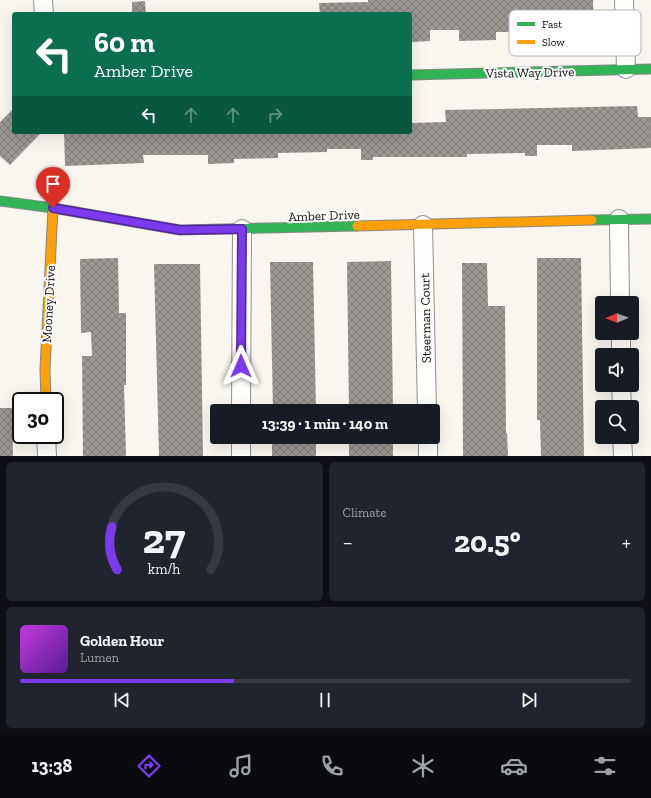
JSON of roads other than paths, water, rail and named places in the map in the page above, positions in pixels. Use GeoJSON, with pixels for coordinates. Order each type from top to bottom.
{"type":"FeatureCollection","features":[{"type":"Feature","properties":{"kind":"street"},"geometry":{"type":"LineString","coordinates":[[43,0],[44,12]]}},
{"type":"Feature","properties":{"kind":"street"},"geometry":{"type":"LineString","coordinates":[[624,0],[624,10]]}},
{"type":"Feature","properties":{"kind":"street"},"geometry":{"type":"LineString","coordinates":[[626,56],[626,69]]}},
{"type":"Feature","properties":{"kind":"street","name":"Vista Way Drive"},"geometry":{"type":"LineString","coordinates":[[412,75],[651,69]]}},
{"type":"Feature","properties":{"kind":"street","name":"Amber Drive"},"geometry":{"type":"LineString","coordinates":[[0,201],[53,208],[180,230],[651,219]]}},
{"type":"Feature","properties":{"kind":"street","name":"Mooney Drive"},"geometry":{"type":"LineString","coordinates":[[46,392],[45,369],[53,208]]}},
{"type":"Feature","properties":{"kind":"street"},"geometry":{"type":"LineString","coordinates":[[619,219],[620,296]]}},
{"type":"Feature","properties":{"kind":"street","name":"Steerman Court"},"geometry":{"type":"LineString","coordinates":[[423,225],[427,404]]}},
{"type":"Feature","properties":{"kind":"street"},"geometry":{"type":"LineString","coordinates":[[241,404],[242,229]]}},
{"type":"Feature","properties":{"kind":"street"},"geometry":{"type":"LineString","coordinates":[[46,444],[47,456]]}},
{"type":"Feature","properties":{"kind":"street"},"geometry":{"type":"LineString","coordinates":[[241,444],[241,456]]}},
{"type":"Feature","properties":{"kind":"street"},"geometry":{"type":"LineString","coordinates":[[428,444],[428,456]]}},
{"type":"Feature","properties":{"kind":"street"},"geometry":{"type":"LineString","coordinates":[[622,444],[622,456]]}}]}
